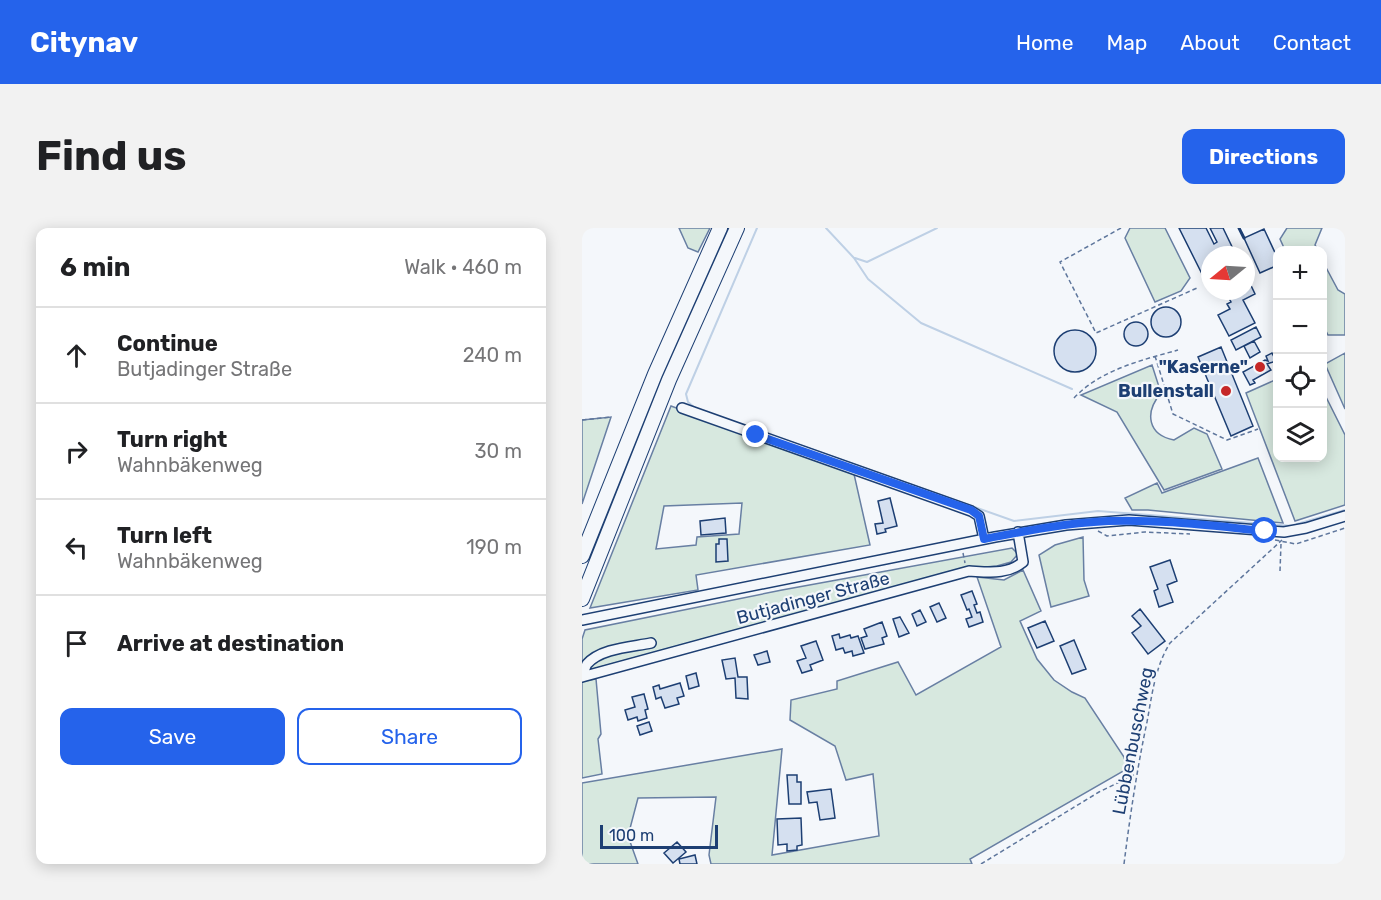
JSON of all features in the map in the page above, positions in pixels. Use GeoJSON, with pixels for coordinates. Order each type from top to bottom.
{"type":"FeatureCollection","features":[{"type":"Feature","properties":{"kind":"highway"},"geometry":{"type":"LineString","coordinates":[[582,556],[655,374],[720,228]]}},
{"type":"Feature","properties":{"kind":"highway"},"geometry":{"type":"LineString","coordinates":[[582,599],[669,380],[737,228]]}},
{"type":"Feature","properties":{"kind":"street"},"geometry":{"type":"LineString","coordinates":[[682,408],[852,470],[971,510],[979,516],[984,539]]}},
{"type":"Feature","properties":{"kind":"street","name":"Butjadinger Straße"},"geometry":{"type":"LineString","coordinates":[[584,620],[1018,532],[1065,525],[1118,520],[1284,531],[1306,528],[1345,516]]}},
{"type":"Feature","properties":{"kind":"street","name":"Butjadinger Straße"},"geometry":{"type":"LineString","coordinates":[[582,677],[969,571],[997,573],[1014,569],[1023,562],[1018,532]]}},
{"type":"Feature","properties":{"kind":"street"},"geometry":{"type":"LineString","coordinates":[[582,677],[586,665],[606,652],[651,643]]}},
{"type":"Feature","properties":{"kind":"path"},"geometry":{"type":"LineString","coordinates":[[1121,228],[1060,262],[1096,333],[1197,288]]}},
{"type":"Feature","properties":{"kind":"path"},"geometry":{"type":"LineString","coordinates":[[1074,398],[1080,391],[1132,363],[1178,350]]}},
{"type":"Feature","properties":{"kind":"path"},"geometry":{"type":"LineString","coordinates":[[1155,356],[1173,414],[1227,440],[1258,429]]}},
{"type":"Feature","properties":{"kind":"path"},"geometry":{"type":"LineString","coordinates":[[582,420],[612,417]]}},
{"type":"Feature","properties":{"kind":"path"},"geometry":{"type":"LineString","coordinates":[[1280,571],[1281,542],[1284,531]]}},
{"type":"Feature","properties":{"kind":"path","name":"Lübbenbuschweg"},"geometry":{"type":"LineString","coordinates":[[1124,864],[1136,774],[1156,674],[1166,648],[1281,542]]}},
{"type":"Feature","properties":{"kind":"path"},"geometry":{"type":"LineString","coordinates":[[962,550],[965,564]]}},
{"type":"Feature","properties":{"kind":"path"},"geometry":{"type":"LineString","coordinates":[[981,864],[1099,792],[1136,774]]}},
{"type":"Feature","properties":{"kind":"shaded area"},"geometry":{"type":"Polygon","coordinates":[[[679,228],[710,228],[698,252],[688,248],[679,228]]]}},
{"type":"Feature","properties":{"kind":"shaded area"},"geometry":{"type":"Polygon","coordinates":[[[1130,228],[1165,228],[1190,278],[1181,291],[1155,302],[1125,238],[1130,228]]]}},
{"type":"Feature","properties":{"kind":"shaded area"},"geometry":{"type":"Polygon","coordinates":[[[1287,228],[1322,228],[1316,246],[1283,246],[1280,239],[1287,228]]]}},
{"type":"Feature","properties":{"kind":"shaded area"},"geometry":{"type":"Polygon","coordinates":[[[1327,269],[1338,290],[1345,294],[1345,335],[1328,335],[1327,269]]]}},
{"type":"Feature","properties":{"kind":"shaded area"},"geometry":{"type":"Polygon","coordinates":[[[1345,353],[1345,409],[1327,368],[1327,363],[1345,353]]]}},
{"type":"Feature","properties":{"kind":"shaded area"},"geometry":{"type":"Polygon","coordinates":[[[1152,365],[1161,393],[1152,408],[1151,422],[1154,428],[1165,437],[1174,440],[1194,428],[1207,434],[1222,469],[1164,490],[1117,412],[1081,395],[1152,365]]]}},
{"type":"Feature","properties":{"kind":"shaded area"},"geometry":{"type":"Polygon","coordinates":[[[1273,381],[1273,462],[1327,462],[1327,399],[1345,435],[1345,505],[1295,521],[1246,393],[1273,381]]]}},
{"type":"Feature","properties":{"kind":"shaded area"},"geometry":{"type":"Polygon","coordinates":[[[671,406],[854,474],[870,545],[696,575],[698,590],[590,608],[671,406]],[[742,503],[664,506],[656,549],[696,545],[697,537],[739,534],[742,503]]]}},
{"type":"Feature","properties":{"kind":"shaded area"},"geometry":{"type":"Polygon","coordinates":[[[611,417],[582,504],[582,420],[611,417]]]}},
{"type":"Feature","properties":{"kind":"shaded area"},"geometry":{"type":"Polygon","coordinates":[[[1258,458],[1283,523],[1132,510],[1125,498],[1157,483],[1162,493],[1258,458]]]}},
{"type":"Feature","properties":{"kind":"shaded area"},"geometry":{"type":"Polygon","coordinates":[[[1083,537],[1084,580],[1089,596],[1051,607],[1039,555],[1055,545],[1083,537]]]}},
{"type":"Feature","properties":{"kind":"shaded area"},"geometry":{"type":"Polygon","coordinates":[[[1012,548],[1018,554],[1011,562],[997,566],[961,569],[582,672],[582,639],[585,630],[782,590],[1012,548]]]}},
{"type":"Feature","properties":{"kind":"shaded area"},"geometry":{"type":"Polygon","coordinates":[[[1023,570],[1041,611],[1020,621],[1037,659],[1054,680],[1085,698],[1124,757],[1127,769],[970,859],[972,864],[711,864],[709,855],[716,797],[638,798],[628,836],[638,864],[582,864],[582,783],[782,749],[772,855],[879,836],[873,774],[846,780],[835,746],[790,720],[791,700],[837,689],[837,681],[898,662],[916,695],[1001,647],[977,577],[1004,580],[1023,570]]]}},
{"type":"Feature","properties":{"kind":"shaded area"},"geometry":{"type":"Polygon","coordinates":[[[596,679],[602,774],[582,778],[582,681],[596,679]]]}},
{"type":"Feature","properties":{"kind":"building"},"geometry":{"type":"Polygon","coordinates":[[[1179,228],[1206,228],[1214,244],[1217,242],[1210,228],[1223,228],[1232,246],[1201,246],[1201,272],[1179,228]]]}},
{"type":"Feature","properties":{"kind":"building"},"geometry":{"type":"Polygon","coordinates":[[[1264,229],[1273,248],[1273,267],[1260,273],[1255,262],[1255,246],[1248,246],[1244,238],[1264,229]]]}},
{"type":"Feature","properties":{"kind":"building"},"geometry":{"type":"Polygon","coordinates":[[[1230,300],[1243,300],[1255,323],[1229,336],[1218,315],[1230,309],[1227,304],[1231,302],[1230,300]]]}},
{"type":"Feature","properties":{"kind":"building"},"geometry":{"type":"Polygon","coordinates":[[[1166,307],[1177,311],[1181,322],[1177,333],[1166,337],[1155,333],[1151,322],[1155,311],[1166,307]]]}},
{"type":"Feature","properties":{"kind":"building"},"geometry":{"type":"Polygon","coordinates":[[[1136,322],[1141,323],[1147,329],[1147,339],[1141,345],[1136,346],[1131,345],[1125,339],[1124,334],[1125,329],[1131,323],[1136,322]]]}},
{"type":"Feature","properties":{"kind":"building"},"geometry":{"type":"Polygon","coordinates":[[[1256,327],[1261,337],[1236,350],[1231,340],[1256,327]]]}},
{"type":"Feature","properties":{"kind":"building"},"geometry":{"type":"Polygon","coordinates":[[[1075,330],[1083,331],[1090,336],[1095,343],[1095,359],[1090,366],[1083,371],[1075,372],[1067,371],[1060,366],[1055,359],[1054,351],[1055,343],[1060,336],[1067,331],[1075,330]]]}},
{"type":"Feature","properties":{"kind":"building"},"geometry":{"type":"Polygon","coordinates":[[[1254,341],[1260,352],[1250,358],[1244,346],[1254,341]]]}},
{"type":"Feature","properties":{"kind":"building","name":"Bullenstall"},"geometry":{"type":"Polygon","coordinates":[[[1221,347],[1253,426],[1231,436],[1198,357],[1221,347]]]}},
{"type":"Feature","properties":{"kind":"building","name":"\"Kaserne\""},"geometry":{"type":"Polygon","coordinates":[[[1272,353],[1273,355],[1273,362],[1267,364],[1271,370],[1253,380],[1255,383],[1250,385],[1243,372],[1265,360],[1268,361],[1266,356],[1272,353]]]}},
{"type":"Feature","properties":{"kind":"building"},"geometry":{"type":"Polygon","coordinates":[[[890,498],[897,526],[877,534],[875,524],[883,523],[878,501],[890,498]]]}},
{"type":"Feature","properties":{"kind":"building"},"geometry":{"type":"Polygon","coordinates":[[[725,518],[726,533],[701,535],[700,521],[725,518]]]}},
{"type":"Feature","properties":{"kind":"building"},"geometry":{"type":"Polygon","coordinates":[[[719,539],[727,539],[728,561],[716,562],[716,544],[719,544],[719,539]]]}},
{"type":"Feature","properties":{"kind":"building"},"geometry":{"type":"Polygon","coordinates":[[[1170,560],[1177,581],[1167,585],[1173,602],[1159,607],[1154,591],[1158,589],[1150,567],[1170,560]]]}},
{"type":"Feature","properties":{"kind":"building"},"geometry":{"type":"Polygon","coordinates":[[[972,591],[977,604],[974,605],[977,613],[980,612],[983,622],[969,627],[966,619],[972,617],[961,595],[972,591]]]}},
{"type":"Feature","properties":{"kind":"building"},"geometry":{"type":"Polygon","coordinates":[[[939,603],[946,618],[937,622],[930,607],[939,603]]]}},
{"type":"Feature","properties":{"kind":"building"},"geometry":{"type":"Polygon","coordinates":[[[1140,609],[1165,641],[1148,654],[1132,633],[1141,626],[1132,616],[1140,609]]]}},
{"type":"Feature","properties":{"kind":"building"},"geometry":{"type":"Polygon","coordinates":[[[920,610],[926,622],[917,626],[912,614],[920,610]]]}},
{"type":"Feature","properties":{"kind":"building"},"geometry":{"type":"Polygon","coordinates":[[[900,617],[909,633],[899,637],[893,619],[900,617]]]}},
{"type":"Feature","properties":{"kind":"building"},"geometry":{"type":"Polygon","coordinates":[[[1045,621],[1054,641],[1037,648],[1028,628],[1045,621]]]}},
{"type":"Feature","properties":{"kind":"building"},"geometry":{"type":"Polygon","coordinates":[[[882,622],[887,636],[882,638],[884,644],[865,649],[861,638],[867,636],[864,629],[882,622]]]}},
{"type":"Feature","properties":{"kind":"building"},"geometry":{"type":"Polygon","coordinates":[[[839,634],[840,638],[850,635],[851,638],[858,636],[864,653],[853,656],[852,651],[845,653],[843,648],[836,650],[832,636],[839,634]]]}},
{"type":"Feature","properties":{"kind":"building"},"geometry":{"type":"Polygon","coordinates":[[[1074,640],[1086,669],[1072,674],[1060,646],[1074,640]]]}},
{"type":"Feature","properties":{"kind":"building"},"geometry":{"type":"Polygon","coordinates":[[[816,641],[823,660],[810,665],[812,670],[802,673],[797,661],[806,658],[801,646],[816,641]]]}},
{"type":"Feature","properties":{"kind":"building"},"geometry":{"type":"Polygon","coordinates":[[[767,651],[770,662],[758,665],[754,655],[767,651]]]}},
{"type":"Feature","properties":{"kind":"building"},"geometry":{"type":"Polygon","coordinates":[[[735,658],[738,677],[747,677],[748,699],[736,698],[735,678],[726,679],[722,660],[735,658]]]}},
{"type":"Feature","properties":{"kind":"building"},"geometry":{"type":"Polygon","coordinates":[[[696,673],[699,686],[689,689],[686,676],[696,673]]]}},
{"type":"Feature","properties":{"kind":"building"},"geometry":{"type":"Polygon","coordinates":[[[680,683],[684,696],[677,698],[679,704],[665,708],[661,697],[656,699],[653,687],[659,685],[660,689],[680,683]]]}},
{"type":"Feature","properties":{"kind":"building"},"geometry":{"type":"Polygon","coordinates":[[[644,694],[648,709],[645,710],[647,718],[638,721],[637,717],[628,720],[625,710],[635,707],[632,697],[644,694]]]}},
{"type":"Feature","properties":{"kind":"building"},"geometry":{"type":"Polygon","coordinates":[[[649,722],[652,731],[640,735],[637,726],[649,722]]]}},
{"type":"Feature","properties":{"kind":"building"},"geometry":{"type":"Polygon","coordinates":[[[787,775],[797,775],[797,782],[801,782],[801,804],[789,804],[787,775]]]}},
{"type":"Feature","properties":{"kind":"building"},"geometry":{"type":"Polygon","coordinates":[[[831,789],[835,818],[820,820],[817,802],[809,803],[807,792],[831,789]]]}},
{"type":"Feature","properties":{"kind":"building"},"geometry":{"type":"Polygon","coordinates":[[[801,818],[802,845],[797,846],[797,850],[787,851],[787,844],[778,845],[777,819],[801,818]]]}},
{"type":"Feature","properties":{"kind":"building"},"geometry":{"type":"Polygon","coordinates":[[[677,842],[686,852],[673,863],[664,853],[677,842]]]}},
{"type":"Feature","properties":{"kind":"building"},"geometry":{"type":"Polygon","coordinates":[[[695,855],[697,864],[680,864],[679,859],[695,855]]]}},
{"type":"Feature","properties":{"kind":"waterway"},"geometry":{"type":"LineString","coordinates":[[695,408],[688,402],[686,394],[757,228]]}},
{"type":"Feature","properties":{"kind":"waterway"},"geometry":{"type":"LineString","coordinates":[[826,228],[854,258],[868,279],[921,323],[1072,389]]}},
{"type":"Feature","properties":{"kind":"waterway"},"geometry":{"type":"LineString","coordinates":[[855,258],[867,262],[937,228]]}},
{"type":"Feature","properties":{"kind":"waterway"},"geometry":{"type":"LineString","coordinates":[[791,442],[1014,521],[1098,511],[1293,526]]}},
{"type":"Feature","properties":{"kind":"waterway"},"geometry":{"type":"LineString","coordinates":[[1297,524],[1345,510]]}},
{"type":"Feature","properties":{"kind":"wall"},"geometry":{"type":"LineString","coordinates":[[1239,228],[1244,238]]}},
{"type":"Feature","properties":{"kind":"place","name":"\"Kaserne\""},"geometry":{"type":"Point","coordinates":[1260,367]}},
{"type":"Feature","properties":{"kind":"place","name":"Bullenstall"},"geometry":{"type":"Point","coordinates":[1226,391]}},
{"type":"Feature","properties":{"kind":"route"},"geometry":{"type":"LineString","coordinates":[[756,435],[971,510],[979,516],[984,539],[1065,525],[1129,520],[1265,531]]}}]}
